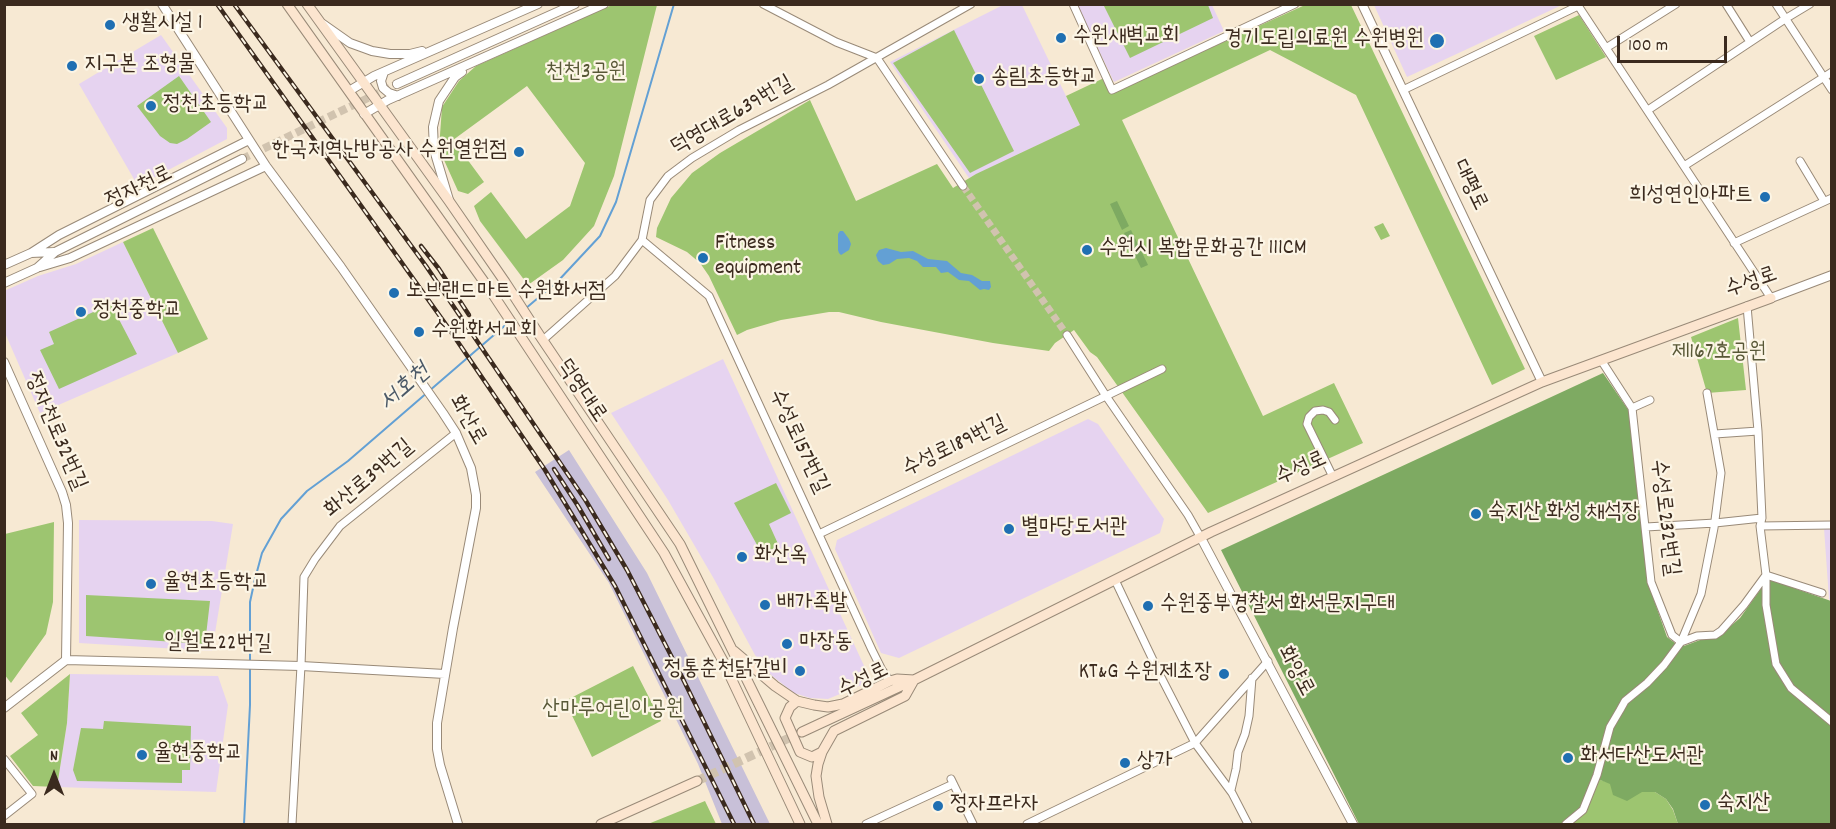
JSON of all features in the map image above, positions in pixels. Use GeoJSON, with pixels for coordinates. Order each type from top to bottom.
{"type":"FeatureCollection","features":[{"type":"Feature","properties":{"kind":"main road","name":"덕영대로"},"geometry":{"type":"LineString","coordinates":[[287,4],[492,293],[664,553],[723,661],[800,825]]}},
{"type":"Feature","properties":{"kind":"main road","name":"덕영대로"},"geometry":{"type":"LineString","coordinates":[[307,4],[505,282],[680,544],[818,825]]}},
{"type":"Feature","properties":{"kind":"main road","name":"수성로"},"geometry":{"type":"LineString","coordinates":[[802,732],[914,680],[1201,538],[1542,382],[1771,298]]}},
{"type":"Feature","properties":{"kind":"main road"},"geometry":{"type":"LineString","coordinates":[[732,649],[775,686],[797,701],[828,707],[843,704],[890,681],[914,680],[905,696],[834,731],[822,752],[816,776],[827,825]]}},
{"type":"Feature","properties":{"kind":"main road"},"geometry":{"type":"LineString","coordinates":[[797,701],[790,707],[784,718],[800,752],[812,757],[822,752]]}},
{"type":"Feature","properties":{"kind":"main road"},"geometry":{"type":"LineString","coordinates":[[601,825],[697,781]]}},
{"type":"Feature","properties":{"kind":"street","name":"화산로"},"geometry":{"type":"LineString","coordinates":[[162,4],[266,166],[443,413],[456,433],[471,468],[476,508],[437,723],[437,749],[440,765],[458,825]]}},
{"type":"Feature","properties":{"kind":"street"},"geometry":{"type":"LineString","coordinates":[[349,91],[384,72],[538,4]]}},
{"type":"Feature","properties":{"kind":"street"},"geometry":{"type":"LineString","coordinates":[[397,84],[575,4]]}},
{"type":"Feature","properties":{"kind":"street"},"geometry":{"type":"LineString","coordinates":[[364,114],[398,96],[604,4]]}},
{"type":"Feature","properties":{"kind":"street"},"geometry":{"type":"LineString","coordinates":[[763,4],[836,42],[877,58],[963,186]]}},
{"type":"Feature","properties":{"kind":"street","name":"덕영대로639번길"},"geometry":{"type":"LineString","coordinates":[[541,338],[615,276],[642,240],[650,200],[668,176],[728,136],[828,85],[971,4]]}},
{"type":"Feature","properties":{"kind":"street"},"geometry":{"type":"LineString","coordinates":[[1073,4],[1112,90],[1295,4]]}},
{"type":"Feature","properties":{"kind":"street","name":"대평로"},"geometry":{"type":"LineString","coordinates":[[1362,4],[1542,382]]}},
{"type":"Feature","properties":{"kind":"street"},"geometry":{"type":"LineString","coordinates":[[1606,48],[1676,4]]}},
{"type":"Feature","properties":{"kind":"street"},"geometry":{"type":"LineString","coordinates":[[1726,4],[1750,42]]}},
{"type":"Feature","properties":{"kind":"street"},"geometry":{"type":"LineString","coordinates":[[1776,4],[1832,90]]}},
{"type":"Feature","properties":{"kind":"street"},"geometry":{"type":"LineString","coordinates":[[1648,110],[1810,4]]}},
{"type":"Feature","properties":{"kind":"street"},"geometry":{"type":"LineString","coordinates":[[1403,90],[1578,5],[1771,298]]}},
{"type":"Feature","properties":{"kind":"street"},"geometry":{"type":"LineString","coordinates":[[319,22],[350,43],[372,51],[410,54],[440,48]]}},
{"type":"Feature","properties":{"kind":"street"},"geometry":{"type":"LineString","coordinates":[[449,201],[434,150],[434,120],[439,101],[446,89],[455,77],[474,63]]}},
{"type":"Feature","properties":{"kind":"street"},"geometry":{"type":"LineString","coordinates":[[384,72],[381,81],[383,88],[398,96]]}},
{"type":"Feature","properties":{"kind":"street"},"geometry":{"type":"LineString","coordinates":[[1684,166],[1832,72]]}},
{"type":"Feature","properties":{"kind":"street"},"geometry":{"type":"LineString","coordinates":[[31,253],[59,235],[249,140]]}},
{"type":"Feature","properties":{"kind":"street","name":"정자천로"},"geometry":{"type":"LineString","coordinates":[[4,283],[37,268],[55,252],[242,159]]}},
{"type":"Feature","properties":{"kind":"street"},"geometry":{"type":"LineString","coordinates":[[1800,161],[1824,201]]}},
{"type":"Feature","properties":{"kind":"street"},"geometry":{"type":"LineString","coordinates":[[37,268],[70,258],[266,166]]}},
{"type":"Feature","properties":{"kind":"street"},"geometry":{"type":"LineString","coordinates":[[1734,243],[1832,198]]}},
{"type":"Feature","properties":{"kind":"street","name":"수성로157번길"},"geometry":{"type":"LineString","coordinates":[[642,240],[709,296],[877,660],[890,681]]}},
{"type":"Feature","properties":{"kind":"street","name":"정자천로"},"geometry":{"type":"LineString","coordinates":[[4,266],[31,253],[55,252]]}},
{"type":"Feature","properties":{"kind":"street","name":"수성로"},"geometry":{"type":"LineString","coordinates":[[1771,298],[1832,275]]}},
{"type":"Feature","properties":{"kind":"street"},"geometry":{"type":"LineString","coordinates":[[1747,306],[1758,431],[1762,518],[1760,526],[1766,575],[1766,605],[1776,664],[1791,688],[1832,722]]}},
{"type":"Feature","properties":{"kind":"street"},"geometry":{"type":"LineString","coordinates":[[1067,335],[1188,515],[1201,538]]}},
{"type":"Feature","properties":{"kind":"street","name":"수성로232번길"},"geometry":{"type":"LineString","coordinates":[[1601,360],[1632,408],[1651,582],[1672,635],[1682,642],[1701,594],[1715,523],[1721,473],[1707,393]]}},
{"type":"Feature","properties":{"kind":"street","name":"정자천로32번길"},"geometry":{"type":"LineString","coordinates":[[4,362],[63,492],[66,505],[68,523],[66,660]]}},
{"type":"Feature","properties":{"kind":"street","name":"수성로189번길"},"geometry":{"type":"LineString","coordinates":[[819,534],[1162,369]]}},
{"type":"Feature","properties":{"kind":"street"},"geometry":{"type":"LineString","coordinates":[[1632,408],[1650,400]]}},
{"type":"Feature","properties":{"kind":"street"},"geometry":{"type":"LineString","coordinates":[[1333,477],[1307,424],[1309,417],[1316,411],[1329,412],[1335,420]]}},
{"type":"Feature","properties":{"kind":"street"},"geometry":{"type":"LineString","coordinates":[[1715,434],[1758,431]]}},
{"type":"Feature","properties":{"kind":"street","name":"화산로39번길"},"geometry":{"type":"LineString","coordinates":[[292,825],[302,666],[303,582],[306,572],[340,526],[456,433]]}},
{"type":"Feature","properties":{"kind":"street"},"geometry":{"type":"LineString","coordinates":[[1646,527],[1762,518]]}},
{"type":"Feature","properties":{"kind":"street"},"geometry":{"type":"LineString","coordinates":[[1760,526],[1832,525]]}},
{"type":"Feature","properties":{"kind":"street","name":"화양로"},"geometry":{"type":"LineString","coordinates":[[1201,538],[1353,825]]}},
{"type":"Feature","properties":{"kind":"street"},"geometry":{"type":"LineString","coordinates":[[1566,825],[1583,810],[1597,775],[1610,728],[1625,701],[1653,677],[1682,642],[1697,636],[1715,635],[1721,631],[1766,575]]}},
{"type":"Feature","properties":{"kind":"street"},"geometry":{"type":"LineString","coordinates":[[1766,575],[1822,593]]}},
{"type":"Feature","properties":{"kind":"street"},"geometry":{"type":"LineString","coordinates":[[1115,580],[1195,743],[1230,790],[1248,825]]}},
{"type":"Feature","properties":{"kind":"street"},"geometry":{"type":"LineString","coordinates":[[4,708],[66,660]]}},
{"type":"Feature","properties":{"kind":"street","name":"일월로22번길"},"geometry":{"type":"LineString","coordinates":[[66,660],[285,665],[445,674]]}},
{"type":"Feature","properties":{"kind":"street"},"geometry":{"type":"LineString","coordinates":[[1027,825],[1195,743],[1268,662]]}},
{"type":"Feature","properties":{"kind":"street"},"geometry":{"type":"LineString","coordinates":[[1230,790],[1238,752],[1247,725],[1252,678]]}},
{"type":"Feature","properties":{"kind":"street"},"geometry":{"type":"LineString","coordinates":[[4,759],[32,794],[4,816]]}},
{"type":"Feature","properties":{"kind":"street"},"geometry":{"type":"LineString","coordinates":[[866,825],[952,781],[973,825]]}},
{"type":"Feature","properties":{"kind":"shaded area","name":"송림초등학교"},"geometry":{"type":"Polygon","coordinates":[[[1003,5],[1022,5],[1080,125],[969,178],[890,62],[1003,5]]]}},
{"type":"Feature","properties":{"kind":"shaded area"},"geometry":{"type":"Polygon","coordinates":[[[1077,5],[1212,5],[1224,31],[1114,82],[1077,5]]]}},
{"type":"Feature","properties":{"kind":"shaded area","name":"경기도립의료원 수원병원"},"geometry":{"type":"Polygon","coordinates":[[[1374,5],[1562,5],[1407,77],[1374,5]]]}},
{"type":"Feature","properties":{"kind":"shaded area","name":"정천초등학교"},"geometry":{"type":"Polygon","coordinates":[[[161,35],[227,128],[227,139],[138,186],[79,84],[161,35]]]}},
{"type":"Feature","properties":{"kind":"shaded area","name":"정천중학교"},"geometry":{"type":"Polygon","coordinates":[[[123,242],[178,353],[40,413],[5,333],[4,291],[38,276],[76,264],[123,242]]]}},
{"type":"Feature","properties":{"kind":"shaded area"},"geometry":{"type":"Polygon","coordinates":[[[723,359],[871,681],[828,699],[810,698],[794,693],[771,675],[755,655],[668,500],[611,413],[723,359]]]}},
{"type":"Feature","properties":{"kind":"shaded area"},"geometry":{"type":"Polygon","coordinates":[[[1088,419],[1098,424],[1164,519],[1160,533],[899,658],[881,653],[835,549],[837,540],[1088,419]]]}},
{"type":"Feature","properties":{"kind":"shaded area"},"geometry":{"type":"Polygon","coordinates":[[[569,450],[647,573],[770,824],[722,824],[698,764],[609,583],[535,472],[569,450]]]}},
{"type":"Feature","properties":{"kind":"shaded area","name":"율현초등학교"},"geometry":{"type":"Polygon","coordinates":[[[79,520],[212,521],[233,524],[212,651],[79,643],[79,520]]]}},
{"type":"Feature","properties":{"kind":"shaded area"},"geometry":{"type":"Polygon","coordinates":[[[1824,528],[1831,528],[1831,601],[1829,599],[1824,528]]]}},
{"type":"Feature","properties":{"kind":"shaded area","name":"율현중학교"},"geometry":{"type":"Polygon","coordinates":[[[70,674],[218,676],[228,705],[216,792],[57,787],[67,723],[70,674]]]}},
{"type":"Feature","properties":{"kind":"green space","name":"천천3공원"},"geometry":{"type":"Polygon","coordinates":[[[612,5],[657,5],[614,176],[594,226],[563,260],[528,285],[480,221],[474,206],[491,192],[526,239],[570,206],[585,163],[527,86],[453,140],[484,182],[468,194],[458,191],[439,149],[442,107],[459,81],[476,66],[612,5]]]}},
{"type":"Feature","properties":{"kind":"green space"},"geometry":{"type":"Polygon","coordinates":[[[1208,5],[1213,18],[1130,58],[1104,6],[1208,5]]]}},
{"type":"Feature","properties":{"kind":"green space"},"geometry":{"type":"Polygon","coordinates":[[[1305,5],[1351,5],[1525,369],[1492,385],[1356,95],[1270,50],[1122,120],[1263,416],[1334,383],[1363,443],[1208,513],[1097,357],[1090,352],[1074,330],[1055,343],[1049,351],[993,343],[839,312],[829,312],[781,320],[737,335],[709,276],[700,263],[687,252],[656,237],[657,228],[671,198],[692,173],[720,153],[810,100],[856,201],[937,164],[953,188],[976,174],[1080,125],[1066,96],[1104,78],[1111,93],[1305,5]]]}},
{"type":"Feature","properties":{"kind":"green space"},"geometry":{"type":"Polygon","coordinates":[[[1579,15],[1606,57],[1556,80],[1534,36],[1579,15]]]}},
{"type":"Feature","properties":{"kind":"green space"},"geometry":{"type":"Polygon","coordinates":[[[954,30],[1014,151],[970,173],[893,63],[954,30]]]}},
{"type":"Feature","properties":{"kind":"green space"},"geometry":{"type":"Polygon","coordinates":[[[179,76],[211,122],[177,144],[170,143],[160,136],[137,106],[179,76]]]}},
{"type":"Feature","properties":{"kind":"green space"},"geometry":{"type":"Polygon","coordinates":[[[1117,201],[1129,226],[1122,230],[1110,204],[1117,201]]]}},
{"type":"Feature","properties":{"kind":"green space"},"geometry":{"type":"Polygon","coordinates":[[[1383,223],[1390,236],[1381,240],[1374,227],[1383,223]]]}},
{"type":"Feature","properties":{"kind":"green space"},"geometry":{"type":"Polygon","coordinates":[[[153,228],[208,339],[178,353],[123,242],[153,228]]]}},
{"type":"Feature","properties":{"kind":"green space"},"geometry":{"type":"Polygon","coordinates":[[[1131,230],[1148,265],[1141,268],[1124,233],[1131,230]]]}},
{"type":"Feature","properties":{"kind":"green space"},"geometry":{"type":"Polygon","coordinates":[[[111,304],[137,354],[59,389],[40,350],[54,344],[49,332],[111,304]]]}},
{"type":"Feature","properties":{"kind":"green space","name":"제167호공원"},"geometry":{"type":"Polygon","coordinates":[[[1738,318],[1746,390],[1707,393],[1691,337],[1738,318]]]}},
{"type":"Feature","properties":{"kind":"green space"},"geometry":{"type":"Polygon","coordinates":[[[1603,373],[1629,411],[1648,583],[1667,637],[1684,646],[1700,640],[1717,638],[1740,618],[1768,579],[1831,601],[1831,824],[1678,824],[1673,809],[1666,799],[1655,792],[1642,792],[1627,801],[1613,795],[1610,784],[1598,779],[1585,810],[1568,824],[1359,824],[1221,550],[1603,373]]]}},
{"type":"Feature","properties":{"kind":"green space"},"geometry":{"type":"Polygon","coordinates":[[[776,483],[791,513],[769,524],[779,546],[762,554],[734,503],[776,483]]]}},
{"type":"Feature","properties":{"kind":"green space"},"geometry":{"type":"Polygon","coordinates":[[[54,522],[53,602],[46,634],[11,683],[4,674],[5,534],[54,522]]]}},
{"type":"Feature","properties":{"kind":"green space"},"geometry":{"type":"Polygon","coordinates":[[[86,595],[210,601],[205,644],[86,636],[86,595]]]}},
{"type":"Feature","properties":{"kind":"green space","name":"산마루어린이공원"},"geometry":{"type":"Polygon","coordinates":[[[633,666],[661,721],[592,757],[565,701],[633,666]]]}},
{"type":"Feature","properties":{"kind":"green space"},"geometry":{"type":"Polygon","coordinates":[[[70,674],[67,723],[57,787],[33,786],[10,756],[38,735],[21,713],[70,674]]]}},
{"type":"Feature","properties":{"kind":"green space"},"geometry":{"type":"Polygon","coordinates":[[[104,721],[191,726],[190,770],[182,770],[182,783],[77,781],[73,770],[81,728],[103,729],[104,721]]]}},
{"type":"Feature","properties":{"kind":"green space"},"geometry":{"type":"Polygon","coordinates":[[[1597,779],[1642,792],[1655,792],[1666,799],[1678,824],[1568,824],[1597,779]]]}},
{"type":"Feature","properties":{"kind":"green space"},"geometry":{"type":"Polygon","coordinates":[[[705,801],[716,824],[648,824],[705,801]]]}},
{"type":"Feature","properties":{"kind":"water"},"geometry":{"type":"Polygon","coordinates":[[[840,231],[843,231],[851,244],[849,250],[841,255],[838,250],[840,231]]]}},
{"type":"Feature","properties":{"kind":"water"},"geometry":{"type":"Polygon","coordinates":[[[886,248],[901,252],[913,251],[928,259],[947,261],[961,273],[972,275],[982,281],[990,281],[991,287],[989,290],[980,290],[969,281],[959,280],[948,272],[941,273],[936,267],[923,267],[917,261],[909,258],[897,259],[883,265],[878,261],[876,255],[879,250],[886,248]]]}},
{"type":"Feature","properties":{"kind":"waterway","name":"서호천"},"geometry":{"type":"LineString","coordinates":[[525,309],[558,281],[600,236],[616,202],[674,4]]}},
{"type":"Feature","properties":{"kind":"waterway","name":"서호천"},"geometry":{"type":"LineString","coordinates":[[250,661],[250,602],[255,579],[262,553],[281,519],[307,491],[348,461],[509,322]]}},
{"type":"Feature","properties":{"kind":"waterway","name":"서호천"},"geometry":{"type":"LineString","coordinates":[[244,824],[250,667]]}},
{"type":"Feature","properties":{"kind":"tunnel"},"geometry":{"type":"LineString","coordinates":[[242,159],[397,84]]}},
{"type":"Feature","properties":{"kind":"tunnel"},"geometry":{"type":"LineString","coordinates":[[963,186],[1067,335]]}},
{"type":"Feature","properties":{"kind":"tunnel"},"geometry":{"type":"LineString","coordinates":[[697,781],[802,732]]}},
{"type":"Feature","properties":{"kind":"railway"},"geometry":{"type":"LineString","coordinates":[[217,4],[447,326],[545,470],[615,586],[734,824]]}},
{"type":"Feature","properties":{"kind":"railway"},"geometry":{"type":"LineString","coordinates":[[234,4],[426,266],[586,501],[627,570],[754,824]]}},
{"type":"Feature","properties":{"kind":"railway"},"geometry":{"type":"LineString","coordinates":[[421,246],[469,315]]}},
{"type":"Feature","properties":{"kind":"railway"},"geometry":{"type":"LineString","coordinates":[[554,469],[609,559]]}},
{"type":"Feature","properties":{"kind":"place","name":"생활시설 1"},"geometry":{"type":"Point","coordinates":[110,25]}},
{"type":"Feature","properties":{"kind":"place","name":"수원새벽교회"},"geometry":{"type":"Point","coordinates":[1061,38]}},
{"type":"Feature","properties":{"kind":"place","name":"경기도립의료원 수원병원"},"geometry":{"type":"Point","coordinates":[1437,41]}},
{"type":"Feature","properties":{"kind":"place","name":"지구본 조형물"},"geometry":{"type":"Point","coordinates":[72,66]}},
{"type":"Feature","properties":{"kind":"place","name":"송림초등학교"},"geometry":{"type":"Point","coordinates":[979,79]}},
{"type":"Feature","properties":{"kind":"place","name":"정천초등학교"},"geometry":{"type":"Point","coordinates":[151,106]}},
{"type":"Feature","properties":{"kind":"place","name":"한국지역난방공사 수원열원점"},"geometry":{"type":"Point","coordinates":[519,152]}},
{"type":"Feature","properties":{"kind":"place","name":"희성연인아파트"},"geometry":{"type":"Point","coordinates":[1765,197]}},
{"type":"Feature","properties":{"kind":"place","name":"수원시 복합문화공간 111CM"},"geometry":{"type":"Point","coordinates":[1087,250]}},
{"type":"Feature","properties":{"kind":"place","name":"Fitness equipment"},"geometry":{"type":"Point","coordinates":[703,258]}},
{"type":"Feature","properties":{"kind":"place","name":"노브랜드마트 수원화서점"},"geometry":{"type":"Point","coordinates":[394,293]}},
{"type":"Feature","properties":{"kind":"place","name":"정천중학교"},"geometry":{"type":"Point","coordinates":[81,312]}},
{"type":"Feature","properties":{"kind":"place","name":"수원화서교회"},"geometry":{"type":"Point","coordinates":[419,332]}},
{"type":"Feature","properties":{"kind":"place","name":"숙지산 화성 채석장"},"geometry":{"type":"Point","coordinates":[1476,514]}},
{"type":"Feature","properties":{"kind":"place","name":"별마당도서관"},"geometry":{"type":"Point","coordinates":[1009,529]}},
{"type":"Feature","properties":{"kind":"place","name":"화산옥"},"geometry":{"type":"Point","coordinates":[742,557]}},
{"type":"Feature","properties":{"kind":"place","name":"율현초등학교"},"geometry":{"type":"Point","coordinates":[151,584]}},
{"type":"Feature","properties":{"kind":"place","name":"배가족발"},"geometry":{"type":"Point","coordinates":[765,605]}},
{"type":"Feature","properties":{"kind":"place","name":"수원중부경찰서 화서문지구대"},"geometry":{"type":"Point","coordinates":[1148,606]}},
{"type":"Feature","properties":{"kind":"place","name":"마장동"},"geometry":{"type":"Point","coordinates":[787,644]}},
{"type":"Feature","properties":{"kind":"place","name":"정통춘천닭갈비"},"geometry":{"type":"Point","coordinates":[800,671]}},
{"type":"Feature","properties":{"kind":"place","name":"KT&G 수원제초장"},"geometry":{"type":"Point","coordinates":[1224,674]}},
{"type":"Feature","properties":{"kind":"place","name":"율현중학교"},"geometry":{"type":"Point","coordinates":[142,755]}},
{"type":"Feature","properties":{"kind":"place","name":"화서다산도서관"},"geometry":{"type":"Point","coordinates":[1568,758]}},
{"type":"Feature","properties":{"kind":"place","name":"상가"},"geometry":{"type":"Point","coordinates":[1125,763]}},
{"type":"Feature","properties":{"kind":"place","name":"숙지산"},"geometry":{"type":"Point","coordinates":[1705,805]}},
{"type":"Feature","properties":{"kind":"place","name":"정자프라자"},"geometry":{"type":"Point","coordinates":[938,806]}}]}
